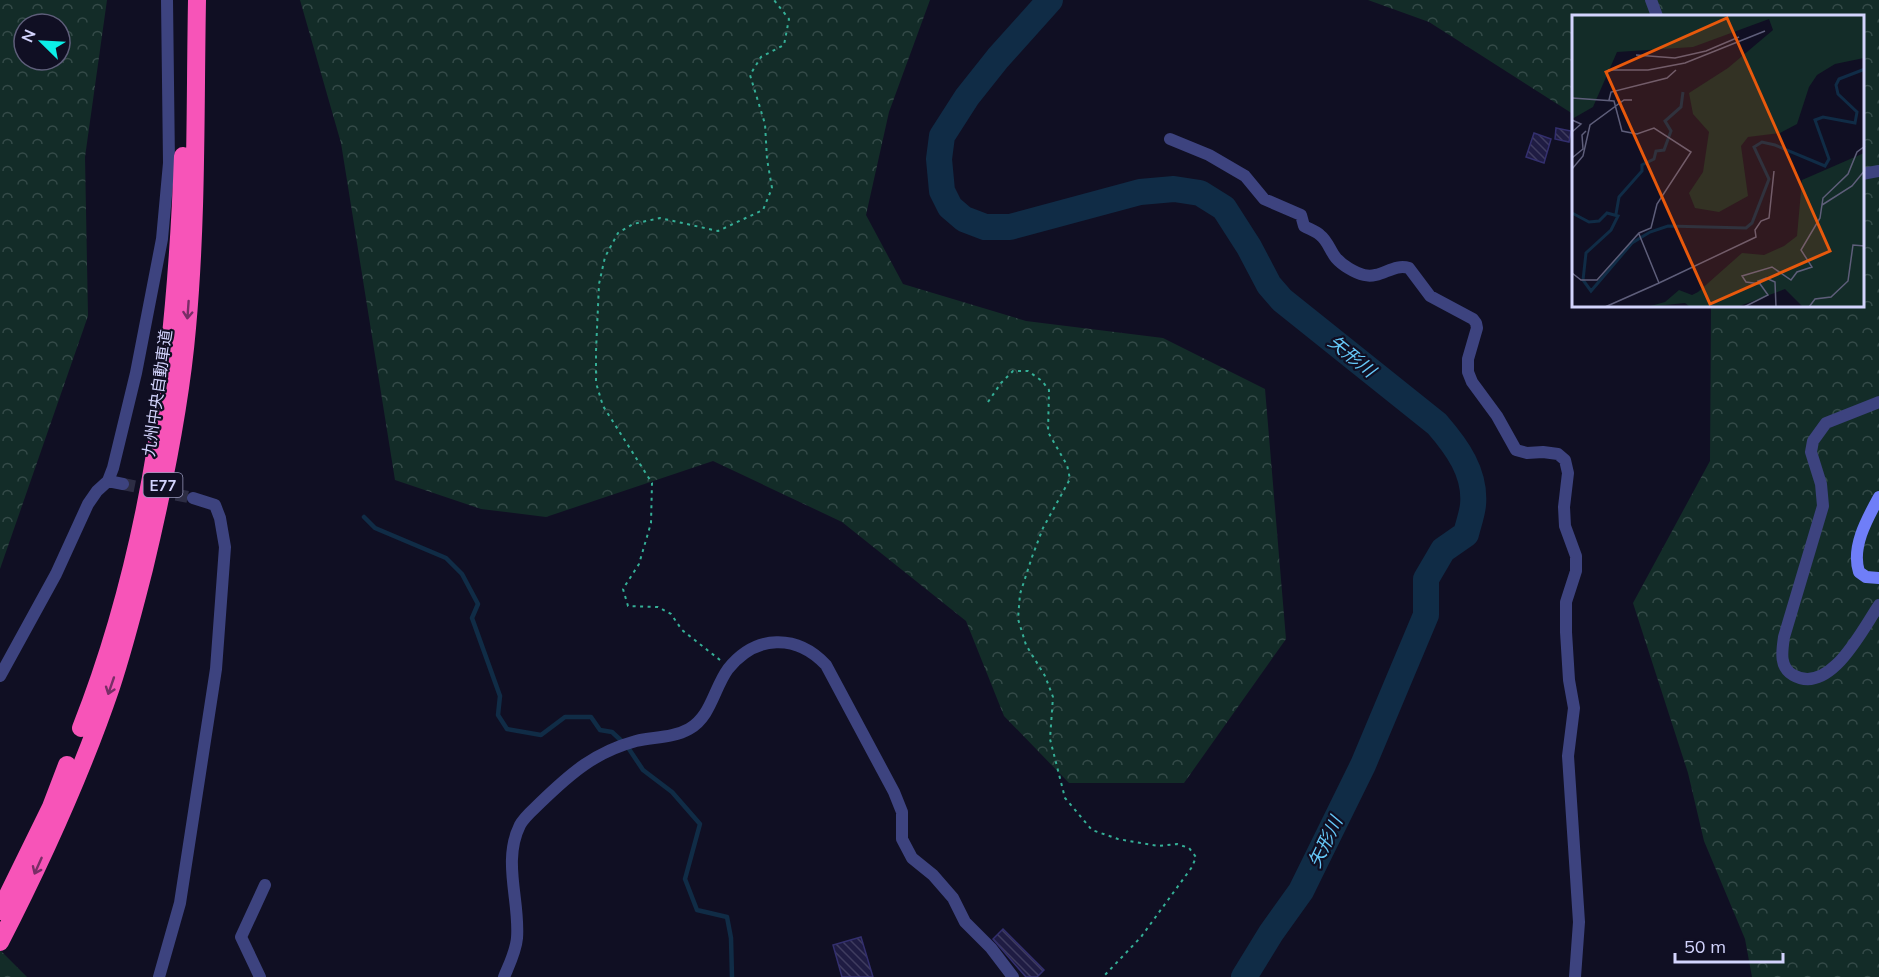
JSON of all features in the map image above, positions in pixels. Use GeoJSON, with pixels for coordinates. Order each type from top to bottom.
{"type":"FeatureCollection","features":[{"type":"Feature","properties":{"kind":"highway","name":"九州中央自動車道"},"geometry":{"type":"LineString","coordinates":[[0,911],[51,807],[89,710],[121,609],[153,473],[165,401],[180,242],[185,0]]}},
{"type":"Feature","properties":{"kind":"highway","name":"九州中央自動車道"},"geometry":{"type":"LineString","coordinates":[[0,942],[35,873],[68,799],[111,687],[157,515],[175,419],[187,328],[194,210],[197,0]]}},
{"type":"Feature","properties":{"kind":"main road"},"geometry":{"type":"LineString","coordinates":[[1879,497],[1869,514],[1856,553],[1856,563],[1859,572],[1866,577],[1879,578]]}},
{"type":"Feature","properties":{"kind":"street"},"geometry":{"type":"LineString","coordinates":[[0,676],[56,574],[88,504],[108,481],[136,373],[162,239],[170,163],[167,0]]}},
{"type":"Feature","properties":{"kind":"street"},"geometry":{"type":"LineString","coordinates":[[1651,0],[1657,15]]}},
{"type":"Feature","properties":{"kind":"street"},"geometry":{"type":"LineString","coordinates":[[1170,139],[1218,160],[1245,176],[1264,199],[1301,215],[1304,226],[1320,235],[1336,258],[1350,268],[1363,275],[1375,276],[1395,267],[1409,268],[1430,296],[1473,319],[1477,328],[1468,359],[1468,372],[1472,382],[1497,417],[1516,450],[1527,453],[1558,454],[1565,460],[1568,473],[1564,507],[1565,526],[1576,556],[1576,571],[1566,602],[1569,680],[1575,708],[1568,756],[1579,922],[1575,977]]}},
{"type":"Feature","properties":{"kind":"street"},"geometry":{"type":"LineString","coordinates":[[1864,174],[1879,171]]}},
{"type":"Feature","properties":{"kind":"street"},"geometry":{"type":"LineString","coordinates":[[1879,402],[1826,423],[1813,441],[1811,452],[1821,484],[1823,506],[1785,637],[1782,652],[1784,666],[1788,672],[1806,680],[1821,677],[1841,662],[1879,605]]}},
{"type":"Feature","properties":{"kind":"street"},"geometry":{"type":"LineString","coordinates":[[108,481],[123,484]]}},
{"type":"Feature","properties":{"kind":"street"},"geometry":{"type":"LineString","coordinates":[[159,977],[180,903],[193,807],[210,713],[223,584],[225,548],[220,518],[215,505],[193,498]]}},
{"type":"Feature","properties":{"kind":"street"},"geometry":{"type":"LineString","coordinates":[[504,977],[517,939],[512,859],[513,843],[521,823],[563,781],[589,760],[611,749],[636,741],[676,734],[690,729],[702,718],[729,669],[745,654],[778,641],[798,645],[822,660],[837,683],[894,792],[902,812],[902,839],[912,858],[933,875],[953,898],[965,922],[991,948],[1013,977]]}},
{"type":"Feature","properties":{"kind":"street"},"geometry":{"type":"LineString","coordinates":[[260,977],[241,937],[265,885]]}},
{"type":"Feature","properties":{"kind":"path"},"geometry":{"type":"LineString","coordinates":[[729,669],[682,630],[671,614],[658,607],[628,606],[623,589],[639,564],[651,523],[652,483],[603,406],[596,383],[600,284],[606,257],[618,233],[633,224],[660,218],[718,231],[763,210],[772,188],[767,159],[765,124],[750,75],[761,57],[784,45],[789,19],[774,0]]}},
{"type":"Feature","properties":{"kind":"path"},"geometry":{"type":"LineString","coordinates":[[988,402],[1001,382],[1013,371],[1028,371],[1042,381],[1049,390],[1048,432],[1067,465],[1070,479],[1043,528],[1032,557],[1020,594],[1018,619],[1026,645],[1045,676],[1053,697],[1050,739],[1065,798],[1092,830],[1139,843],[1158,846],[1178,844],[1189,848],[1196,856],[1192,867],[1141,937],[1103,977]]}},
{"type":"Feature","properties":{"kind":"green space"},"geometry":{"type":"Polygon","coordinates":[[[0,0],[107,0],[85,157],[88,316],[0,569],[0,0]]]}},
{"type":"Feature","properties":{"kind":"green space"},"geometry":{"type":"Polygon","coordinates":[[[300,0],[930,0],[889,112],[866,215],[903,284],[1026,321],[1163,338],[1265,389],[1286,639],[1184,783],[1069,783],[1004,716],[966,621],[842,522],[713,461],[546,517],[481,509],[395,480],[341,143],[300,0]]]}},
{"type":"Feature","properties":{"kind":"green space"},"geometry":{"type":"Polygon","coordinates":[[[1368,0],[1879,0],[1879,977],[1752,977],[1745,939],[1704,841],[1688,773],[1633,603],[1710,461],[1711,308],[1864,308],[1864,15],[1572,15],[1572,113],[1429,22],[1368,0]]]}},
{"type":"Feature","properties":{"kind":"green space"},"geometry":{"type":"Polygon","coordinates":[[[0,950],[27,977],[0,977],[0,950]]]}},
{"type":"Feature","properties":{"kind":"building"},"geometry":{"type":"Polygon","coordinates":[[[1556,128],[1571,131],[1569,142],[1555,139],[1556,128]]]}},
{"type":"Feature","properties":{"kind":"building"},"geometry":{"type":"Polygon","coordinates":[[[1534,133],[1551,139],[1544,163],[1526,157],[1534,133]]]}},
{"type":"Feature","properties":{"kind":"building"},"geometry":{"type":"Polygon","coordinates":[[[1003,929],[1044,970],[1037,977],[1026,977],[993,939],[1003,929]]]}},
{"type":"Feature","properties":{"kind":"building"},"geometry":{"type":"Polygon","coordinates":[[[861,937],[873,977],[842,977],[833,945],[861,937]]]}},
{"type":"Feature","properties":{"kind":"waterway","name":"矢形川"},"geometry":{"type":"LineString","coordinates":[[1050,0],[998,58],[967,97],[942,136],[939,159],[942,191],[950,207],[964,219],[985,227],[1010,227],[1140,192],[1174,189],[1200,193],[1224,208],[1249,247],[1269,285],[1282,300],[1437,424],[1464,461],[1471,482],[1473,505],[1466,534],[1443,550],[1426,579],[1426,615],[1363,765],[1301,891],[1271,933],[1244,977]]}},
{"type":"Feature","properties":{"kind":"waterway"},"geometry":{"type":"LineString","coordinates":[[364,517],[375,528],[446,558],[462,574],[478,604],[472,618],[500,696],[498,715],[507,729],[541,735],[565,717],[591,717],[600,730],[612,732],[627,746],[643,770],[672,792],[700,824],[685,879],[697,910],[727,917],[731,938],[732,977]]}},
{"type":"Feature","properties":{"kind":"tunnel"},"geometry":{"type":"LineString","coordinates":[[123,484],[193,498]]}}]}
